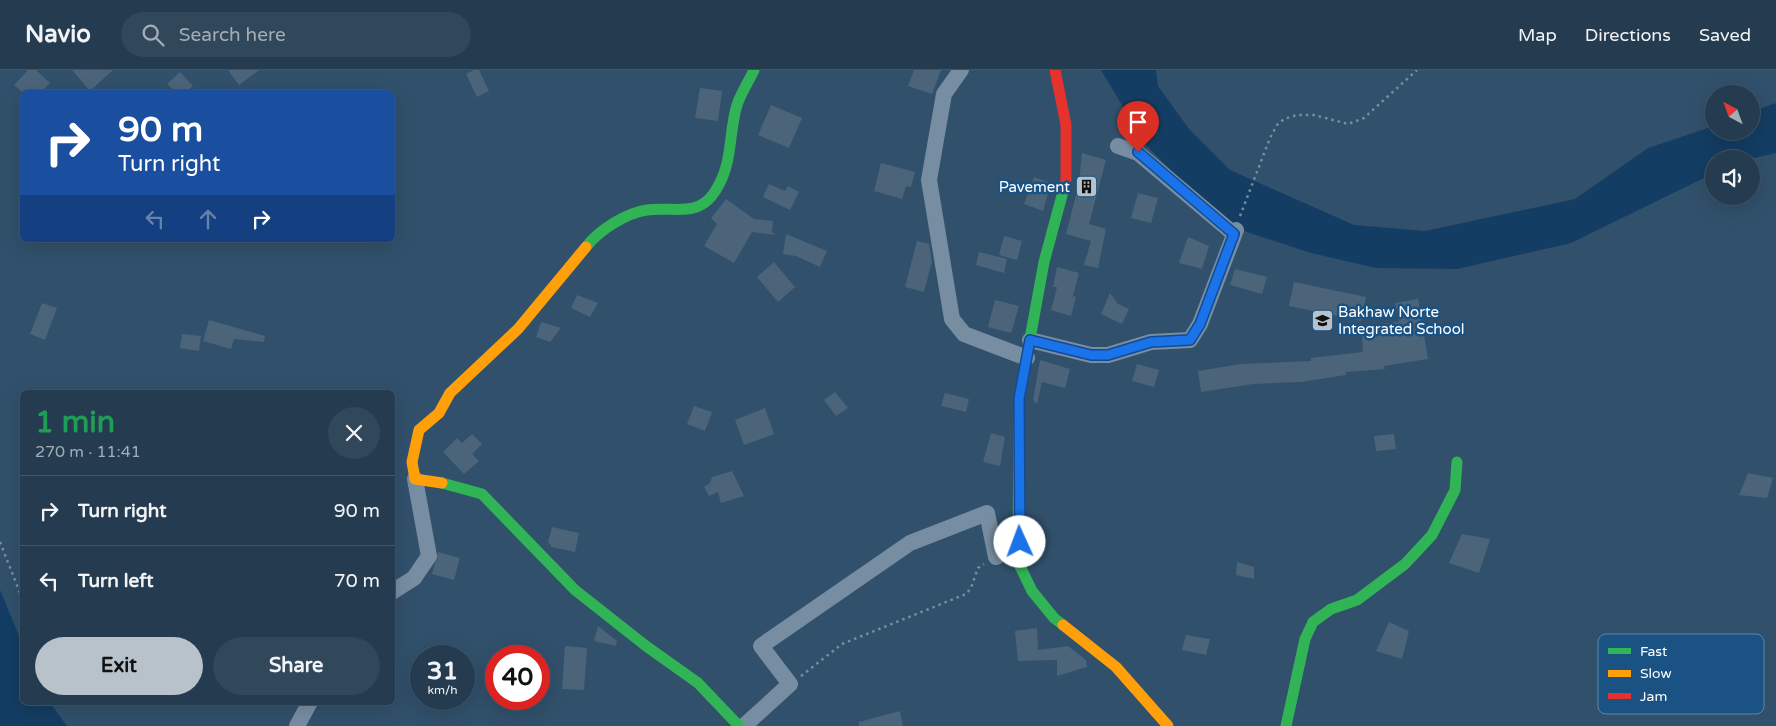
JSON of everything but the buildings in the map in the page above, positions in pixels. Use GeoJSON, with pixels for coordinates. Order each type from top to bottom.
{"type":"FeatureCollection","features":[{"type":"Feature","properties":{"kind":"street"},"geometry":{"type":"LineString","coordinates":[[395,590],[414,578],[428,556],[412,462],[419,430],[439,413],[450,393],[518,329],[592,239],[622,219],[647,210],[686,212],[700,206],[714,193],[730,156],[737,105],[754,70]]}},
{"type":"Feature","properties":{"kind":"street"},"geometry":{"type":"LineString","coordinates":[[961,70],[944,94],[929,180],[952,319],[964,334],[1027,358]]}},
{"type":"Feature","properties":{"kind":"street"},"geometry":{"type":"LineString","coordinates":[[1055,70],[1066,126],[1066,180],[1044,262],[1019,399],[1020,542],[1018,562],[1032,591],[1054,618],[1116,667],[1166,725]]}},
{"type":"Feature","properties":{"kind":"street"},"geometry":{"type":"LineString","coordinates":[[1030,340],[1091,355],[1108,355],[1151,342],[1190,340],[1200,324],[1236,228],[1138,152],[1118,146]]}},
{"type":"Feature","properties":{"kind":"street"},"geometry":{"type":"LineString","coordinates":[[1286,726],[1305,639],[1313,622],[1331,609],[1357,600],[1405,564],[1432,535],[1455,490],[1457,462]]}},
{"type":"Feature","properties":{"kind":"street"},"geometry":{"type":"LineString","coordinates":[[415,479],[453,485],[482,494],[575,590],[646,646],[698,683],[739,726]]}},
{"type":"Feature","properties":{"kind":"street"},"geometry":{"type":"LineString","coordinates":[[744,726],[762,721],[790,684],[761,646],[910,542],[987,513],[996,557],[1020,542]]}},
{"type":"Feature","properties":{"kind":"street"},"geometry":{"type":"LineString","coordinates":[[297,726],[308,705]]}},
{"type":"Feature","properties":{"kind":"path"},"geometry":{"type":"LineString","coordinates":[[1236,228],[1270,138],[1277,125],[1284,119],[1297,115],[1314,115],[1348,124],[1364,118],[1417,70]]}},
{"type":"Feature","properties":{"kind":"path"},"geometry":{"type":"LineString","coordinates":[[0,542],[20,593]]}},
{"type":"Feature","properties":{"kind":"path"},"geometry":{"type":"LineString","coordinates":[[790,684],[842,644],[966,594],[971,588],[978,568],[996,557]]}},
{"type":"Feature","properties":{"kind":"water"},"geometry":{"type":"Polygon","coordinates":[[[1101,70],[1156,70],[1158,86],[1189,129],[1230,170],[1354,225],[1425,231],[1575,199],[1648,148],[1705,129],[1705,140],[1760,140],[1760,109],[1776,103],[1776,153],[1760,157],[1760,150],[1705,150],[1705,177],[1571,243],[1457,269],[1376,268],[1311,253],[1244,231],[1200,200],[1146,145],[1101,70]]]}},
{"type":"Feature","properties":{"kind":"water"},"geometry":{"type":"Polygon","coordinates":[[[0,590],[20,638],[20,705],[51,705],[67,726],[0,726],[0,590]]]}},
{"type":"Feature","properties":{"kind":"traffic: fast"},"geometry":{"type":"LineString","coordinates":[[586,247],[598,234],[630,215],[647,210],[692,208],[700,206],[707,201],[714,193],[725,171],[737,105],[754,70]]}},
{"type":"Feature","properties":{"kind":"traffic: fast"},"geometry":{"type":"LineString","coordinates":[[1063,625],[1054,618],[1032,591],[1018,562],[1019,399],[1044,262],[1064,188]]}},
{"type":"Feature","properties":{"kind":"traffic: fast"},"geometry":{"type":"LineString","coordinates":[[1286,726],[1305,639],[1313,622],[1331,609],[1357,600],[1405,564],[1432,535],[1455,490],[1457,462]]}},
{"type":"Feature","properties":{"kind":"traffic: fast"},"geometry":{"type":"LineString","coordinates":[[442,483],[482,494],[575,590],[646,646],[698,683],[739,726]]}},
{"type":"Feature","properties":{"kind":"traffic: slow"},"geometry":{"type":"LineString","coordinates":[[442,483],[415,479],[412,462],[419,430],[439,413],[450,393],[518,329],[586,247]]}},
{"type":"Feature","properties":{"kind":"traffic: slow"},"geometry":{"type":"LineString","coordinates":[[1063,625],[1116,667],[1168,726]]}},
{"type":"Feature","properties":{"kind":"traffic: jam"},"geometry":{"type":"LineString","coordinates":[[1055,70],[1066,125],[1066,180],[1064,188]]}},
{"type":"Feature","properties":{"kind":"place","name":"Pavement"},"geometry":{"type":"Point","coordinates":[1086,187]}},
{"type":"Feature","properties":{"kind":"place","name":"Bakhaw Norte Integrated School"},"geometry":{"type":"Point","coordinates":[1322,321]}},
{"type":"Feature","properties":{"kind":"route"},"geometry":{"type":"LineString","coordinates":[[1020,542],[1018,472],[1019,399],[1030,340],[1091,355],[1108,355],[1151,342],[1190,340],[1200,324],[1234,234],[1138,152]]}}]}
